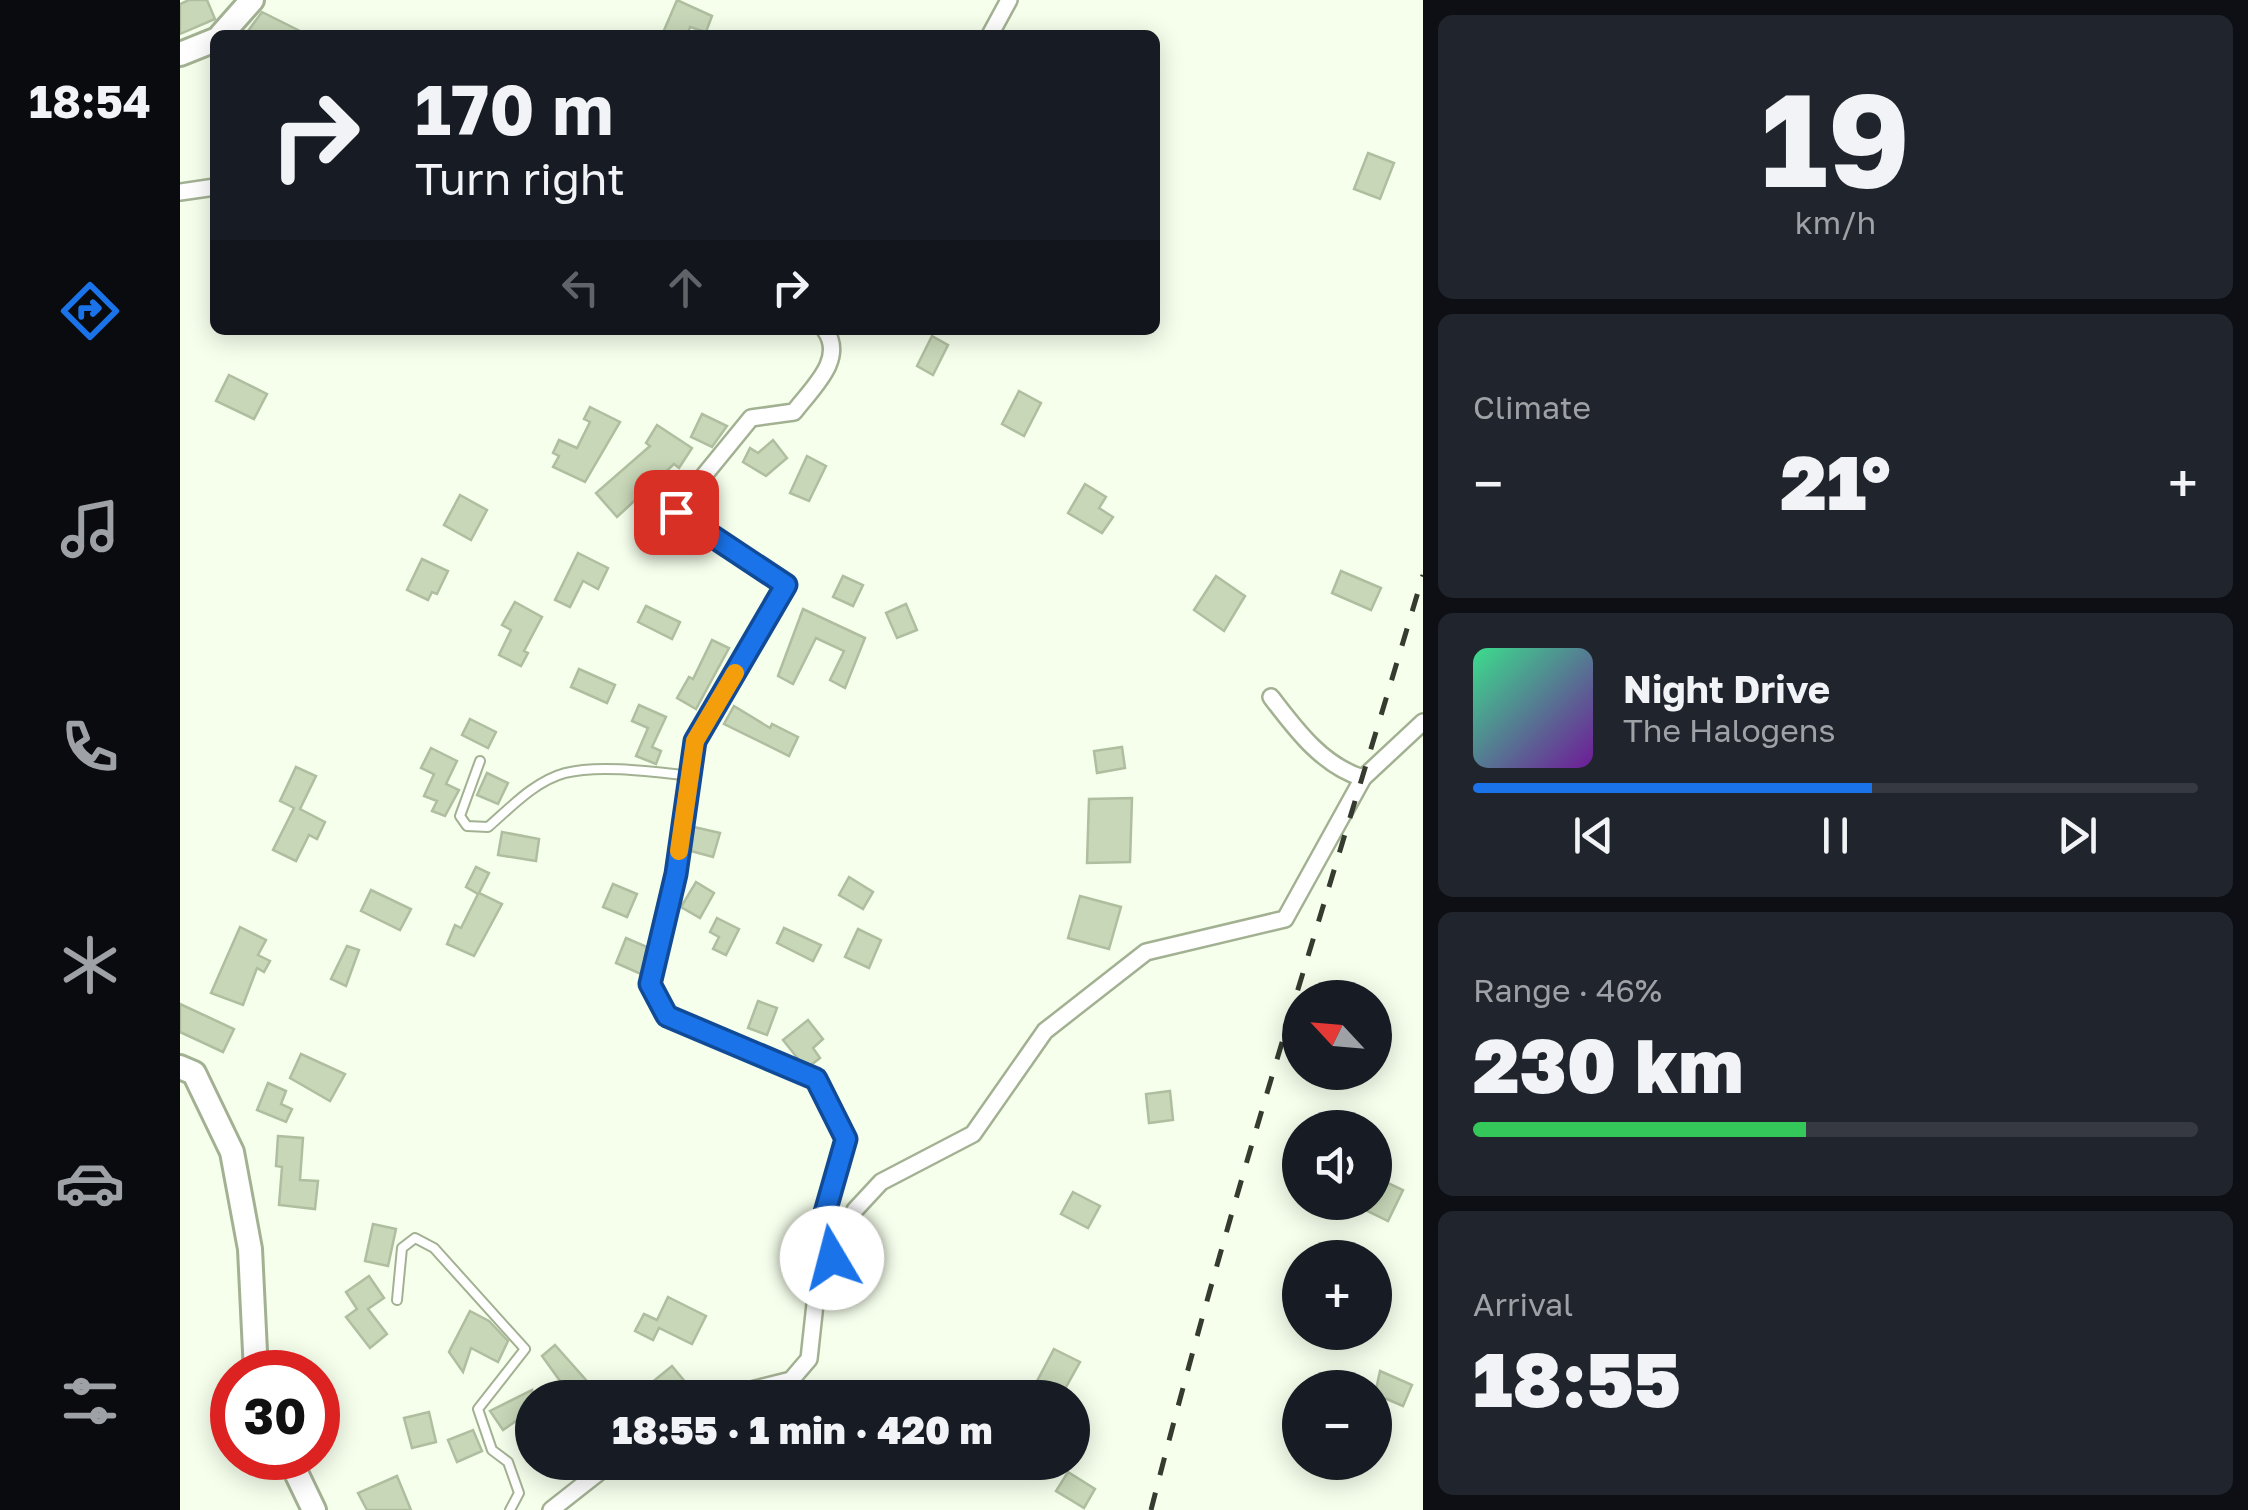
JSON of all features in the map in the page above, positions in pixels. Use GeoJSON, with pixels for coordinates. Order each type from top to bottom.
{"type":"FeatureCollection","features":[{"type":"Feature","properties":{"kind":"main road"},"geometry":{"type":"LineString","coordinates":[[224,30],[252,0]]}},
{"type":"Feature","properties":{"kind":"main road"},"geometry":{"type":"LineString","coordinates":[[180,54],[210,41]]}},
{"type":"Feature","properties":{"kind":"main road"},"geometry":{"type":"LineString","coordinates":[[180,1066],[194,1073],[232,1152],[250,1249],[255,1350]]}},
{"type":"Feature","properties":{"kind":"main road"},"geometry":{"type":"LineString","coordinates":[[300,1480],[314,1510]]}},
{"type":"Feature","properties":{"kind":"street"},"geometry":{"type":"LineString","coordinates":[[993,30],[1009,0]]}},
{"type":"Feature","properties":{"kind":"street"},"geometry":{"type":"LineString","coordinates":[[180,192],[210,188]]}},
{"type":"Feature","properties":{"kind":"street"},"geometry":{"type":"LineString","coordinates":[[829,335],[834,342],[834,356],[794,412],[752,418],[676,512],[786,585],[695,741],[676,874],[650,984],[667,1016],[816,1079],[846,1139],[820,1230],[832,1258]]}},
{"type":"Feature","properties":{"kind":"street"},"geometry":{"type":"LineString","coordinates":[[1271,698],[1295,729],[1340,770],[1363,778]]}},
{"type":"Feature","properties":{"kind":"street"},"geometry":{"type":"LineString","coordinates":[[791,1380],[809,1359],[816,1304],[832,1258],[855,1210],[880,1182],[973,1134],[1046,1030],[1146,952],[1286,919],[1363,778],[1423,722]]}},
{"type":"Feature","properties":{"kind":"street"},"geometry":{"type":"LineString","coordinates":[[550,1510],[589,1480]]}},
{"type":"Feature","properties":{"kind":"lane"},"geometry":{"type":"LineString","coordinates":[[480,761],[460,816],[467,826],[488,827],[528,792],[565,773],[639,770],[691,776]]}},
{"type":"Feature","properties":{"kind":"lane"},"geometry":{"type":"LineString","coordinates":[[396,1300],[402,1248],[415,1238],[434,1248],[525,1349],[478,1409],[492,1450],[508,1462],[519,1493],[510,1510]]}},
{"type":"Feature","properties":{"kind":"building"},"geometry":{"type":"Polygon","coordinates":[[[207,0],[215,19],[180,34],[180,4],[207,0]]]}},
{"type":"Feature","properties":{"kind":"building"},"geometry":{"type":"Polygon","coordinates":[[[677,0],[712,16],[707,30],[664,30],[677,0]]]}},
{"type":"Feature","properties":{"kind":"building"},"geometry":{"type":"Polygon","coordinates":[[[262,12],[298,30],[249,30],[262,12]]]}},
{"type":"Feature","properties":{"kind":"building"},"geometry":{"type":"Polygon","coordinates":[[[1368,153],[1394,163],[1380,199],[1354,189],[1368,153]]]}},
{"type":"Feature","properties":{"kind":"building"},"geometry":{"type":"Polygon","coordinates":[[[932,336],[948,345],[933,375],[917,366],[932,336]]]}},
{"type":"Feature","properties":{"kind":"building"},"geometry":{"type":"Polygon","coordinates":[[[229,375],[267,394],[254,419],[216,401],[229,375]]]}},
{"type":"Feature","properties":{"kind":"building"},"geometry":{"type":"Polygon","coordinates":[[[1019,391],[1041,403],[1024,436],[1002,424],[1019,391]]]}},
{"type":"Feature","properties":{"kind":"building"},"geometry":{"type":"Polygon","coordinates":[[[590,407],[620,422],[585,482],[553,467],[559,456],[553,453],[559,440],[577,448],[590,422],[584,419],[590,407]]]}},
{"type":"Feature","properties":{"kind":"building"},"geometry":{"type":"Polygon","coordinates":[[[702,414],[727,426],[712,447],[691,437],[702,414]]]}},
{"type":"Feature","properties":{"kind":"building"},"geometry":{"type":"Polygon","coordinates":[[[657,425],[692,448],[679,468],[674,464],[617,517],[596,493],[650,446],[646,443],[657,425]]]}},
{"type":"Feature","properties":{"kind":"building"},"geometry":{"type":"Polygon","coordinates":[[[773,440],[787,458],[766,476],[743,462],[750,448],[758,453],[773,440]]]}},
{"type":"Feature","properties":{"kind":"building"},"geometry":{"type":"Polygon","coordinates":[[[807,456],[826,466],[809,501],[790,493],[807,456]]]}},
{"type":"Feature","properties":{"kind":"building"},"geometry":{"type":"Polygon","coordinates":[[[1085,484],[1106,497],[1099,508],[1113,517],[1102,533],[1068,513],[1085,484]]]}},
{"type":"Feature","properties":{"kind":"building"},"geometry":{"type":"Polygon","coordinates":[[[460,495],[487,510],[471,540],[444,525],[460,495]]]}},
{"type":"Feature","properties":{"kind":"building"},"geometry":{"type":"Polygon","coordinates":[[[578,553],[608,568],[598,589],[583,581],[570,607],[555,600],[578,553]]]}},
{"type":"Feature","properties":{"kind":"building"},"geometry":{"type":"Polygon","coordinates":[[[422,559],[448,571],[437,594],[432,592],[428,600],[407,590],[422,559]]]}},
{"type":"Feature","properties":{"kind":"building"},"geometry":{"type":"Polygon","coordinates":[[[1341,571],[1381,588],[1371,610],[1332,593],[1341,571]]]}},
{"type":"Feature","properties":{"kind":"building"},"geometry":{"type":"Polygon","coordinates":[[[843,576],[863,585],[853,606],[833,597],[843,576]]]}},
{"type":"Feature","properties":{"kind":"building"},"geometry":{"type":"Polygon","coordinates":[[[1216,576],[1245,596],[1224,631],[1194,610],[1216,576]]]}},
{"type":"Feature","properties":{"kind":"building"},"geometry":{"type":"Polygon","coordinates":[[[515,602],[542,617],[524,651],[528,653],[521,666],[499,655],[511,630],[502,625],[515,602]]]}},
{"type":"Feature","properties":{"kind":"building"},"geometry":{"type":"Polygon","coordinates":[[[906,604],[917,630],[897,638],[886,613],[906,604]]]}},
{"type":"Feature","properties":{"kind":"building"},"geometry":{"type":"Polygon","coordinates":[[[646,606],[680,622],[672,639],[638,622],[646,606]]]}},
{"type":"Feature","properties":{"kind":"building"},"geometry":{"type":"Polygon","coordinates":[[[803,609],[865,638],[845,688],[830,680],[844,651],[816,638],[793,684],[778,676],[803,609]]]}},
{"type":"Feature","properties":{"kind":"building"},"geometry":{"type":"Polygon","coordinates":[[[712,640],[729,648],[696,709],[677,698],[689,677],[693,679],[712,640]]]}},
{"type":"Feature","properties":{"kind":"building"},"geometry":{"type":"Polygon","coordinates":[[[579,669],[615,685],[607,703],[571,687],[579,669]]]}},
{"type":"Feature","properties":{"kind":"building"},"geometry":{"type":"Polygon","coordinates":[[[639,705],[666,717],[652,747],[661,751],[656,764],[636,756],[648,728],[632,721],[639,705]]]}},
{"type":"Feature","properties":{"kind":"building"},"geometry":{"type":"Polygon","coordinates":[[[734,706],[770,728],[772,724],[798,737],[789,756],[724,724],[734,706]]]}},
{"type":"Feature","properties":{"kind":"building"},"geometry":{"type":"Polygon","coordinates":[[[470,719],[496,732],[488,748],[462,735],[470,719]]]}},
{"type":"Feature","properties":{"kind":"building"},"geometry":{"type":"Polygon","coordinates":[[[1122,747],[1125,768],[1097,773],[1094,751],[1122,747]]]}},
{"type":"Feature","properties":{"kind":"building"},"geometry":{"type":"Polygon","coordinates":[[[431,748],[457,761],[446,784],[459,790],[445,816],[432,811],[437,801],[424,796],[434,774],[421,768],[431,748]]]}},
{"type":"Feature","properties":{"kind":"building"},"geometry":{"type":"Polygon","coordinates":[[[296,767],[316,776],[300,809],[325,822],[317,839],[309,835],[296,861],[273,850],[294,808],[280,801],[296,767]]]}},
{"type":"Feature","properties":{"kind":"building"},"geometry":{"type":"Polygon","coordinates":[[[487,773],[508,783],[498,804],[477,795],[487,773]]]}},
{"type":"Feature","properties":{"kind":"building"},"geometry":{"type":"Polygon","coordinates":[[[1132,798],[1130,862],[1087,863],[1089,799],[1132,798]]]}},
{"type":"Feature","properties":{"kind":"building"},"geometry":{"type":"Polygon","coordinates":[[[694,827],[720,833],[713,857],[691,851],[694,827]]]}},
{"type":"Feature","properties":{"kind":"building"},"geometry":{"type":"Polygon","coordinates":[[[502,832],[539,839],[536,861],[498,855],[502,832]]]}},
{"type":"Feature","properties":{"kind":"building"},"geometry":{"type":"Polygon","coordinates":[[[476,867],[489,873],[479,893],[502,904],[474,956],[447,944],[455,925],[461,928],[478,894],[466,887],[476,867]]]}},
{"type":"Feature","properties":{"kind":"building"},"geometry":{"type":"Polygon","coordinates":[[[849,877],[873,892],[863,909],[839,895],[849,877]]]}},
{"type":"Feature","properties":{"kind":"building"},"geometry":{"type":"Polygon","coordinates":[[[696,882],[714,893],[700,918],[681,907],[696,882]]]}},
{"type":"Feature","properties":{"kind":"building"},"geometry":{"type":"Polygon","coordinates":[[[613,884],[637,894],[627,917],[603,907],[613,884]]]}},
{"type":"Feature","properties":{"kind":"building"},"geometry":{"type":"Polygon","coordinates":[[[371,890],[411,909],[400,930],[361,911],[371,890]]]}},
{"type":"Feature","properties":{"kind":"building"},"geometry":{"type":"Polygon","coordinates":[[[1080,896],[1121,907],[1109,949],[1068,938],[1080,896]]]}},
{"type":"Feature","properties":{"kind":"building"},"geometry":{"type":"Polygon","coordinates":[[[717,918],[739,929],[726,955],[713,949],[719,937],[710,932],[717,918]]]}},
{"type":"Feature","properties":{"kind":"building"},"geometry":{"type":"Polygon","coordinates":[[[240,927],[266,940],[258,955],[270,961],[264,972],[257,968],[243,1005],[211,993],[240,927]]]}},
{"type":"Feature","properties":{"kind":"building"},"geometry":{"type":"Polygon","coordinates":[[[784,928],[821,945],[813,961],[777,943],[784,928]]]}},
{"type":"Feature","properties":{"kind":"building"},"geometry":{"type":"Polygon","coordinates":[[[858,929],[881,940],[869,968],[845,957],[858,929]]]}},
{"type":"Feature","properties":{"kind":"building"},"geometry":{"type":"Polygon","coordinates":[[[626,938],[647,947],[641,974],[616,963],[626,938]]]}},
{"type":"Feature","properties":{"kind":"building"},"geometry":{"type":"Polygon","coordinates":[[[347,946],[359,950],[346,986],[331,979],[347,946]]]}},
{"type":"Feature","properties":{"kind":"building"},"geometry":{"type":"Polygon","coordinates":[[[758,1001],[777,1008],[767,1035],[748,1028],[758,1001]]]}},
{"type":"Feature","properties":{"kind":"building"},"geometry":{"type":"Polygon","coordinates":[[[180,1004],[234,1029],[223,1052],[180,1032],[180,1004]]]}},
{"type":"Feature","properties":{"kind":"building"},"geometry":{"type":"Polygon","coordinates":[[[808,1020],[823,1039],[813,1048],[820,1058],[811,1065],[799,1060],[783,1040],[808,1020]]]}},
{"type":"Feature","properties":{"kind":"building"},"geometry":{"type":"Polygon","coordinates":[[[301,1054],[345,1074],[330,1101],[290,1078],[301,1054]]]}},
{"type":"Feature","properties":{"kind":"building"},"geometry":{"type":"Polygon","coordinates":[[[268,1083],[286,1091],[281,1104],[292,1109],[286,1122],[257,1110],[268,1083]]]}},
{"type":"Feature","properties":{"kind":"building"},"geometry":{"type":"Polygon","coordinates":[[[1170,1091],[1173,1120],[1149,1123],[1146,1094],[1170,1091]]]}},
{"type":"Feature","properties":{"kind":"building"},"geometry":{"type":"Polygon","coordinates":[[[278,1136],[303,1138],[300,1180],[318,1181],[315,1209],[279,1205],[282,1167],[276,1166],[278,1136]]]}},
{"type":"Feature","properties":{"kind":"building"},"geometry":{"type":"Polygon","coordinates":[[[1392,1185],[1403,1190],[1392,1213],[1392,1185]]]}},
{"type":"Feature","properties":{"kind":"building"},"geometry":{"type":"Polygon","coordinates":[[[1073,1192],[1100,1206],[1088,1228],[1061,1214],[1073,1192]]]}},
{"type":"Feature","properties":{"kind":"building"},"geometry":{"type":"Polygon","coordinates":[[[373,1224],[396,1229],[388,1266],[365,1261],[373,1224]]]}},
{"type":"Feature","properties":{"kind":"building"},"geometry":{"type":"Polygon","coordinates":[[[369,1276],[384,1298],[368,1309],[387,1334],[370,1348],[346,1317],[357,1309],[346,1292],[369,1276]]]}},
{"type":"Feature","properties":{"kind":"building"},"geometry":{"type":"Polygon","coordinates":[[[668,1297],[706,1316],[692,1344],[659,1328],[653,1340],[635,1331],[644,1314],[657,1320],[668,1297]]]}},
{"type":"Feature","properties":{"kind":"building"},"geometry":{"type":"Polygon","coordinates":[[[470,1311],[489,1321],[508,1341],[498,1362],[471,1348],[463,1372],[449,1352],[470,1311]]]}},
{"type":"Feature","properties":{"kind":"building"},"geometry":{"type":"Polygon","coordinates":[[[555,1345],[586,1380],[559,1380],[542,1356],[555,1345]]]}},
{"type":"Feature","properties":{"kind":"building"},"geometry":{"type":"Polygon","coordinates":[[[1054,1349],[1080,1362],[1070,1380],[1038,1380],[1054,1349]]]}},
{"type":"Feature","properties":{"kind":"building"},"geometry":{"type":"Polygon","coordinates":[[[672,1366],[684,1380],[655,1380],[672,1366]]]}},
{"type":"Feature","properties":{"kind":"building"},"geometry":{"type":"Polygon","coordinates":[[[1392,1376],[1412,1385],[1403,1406],[1392,1401],[1392,1376]]]}},
{"type":"Feature","properties":{"kind":"building"},"geometry":{"type":"Polygon","coordinates":[[[515,1398],[515,1422],[503,1430],[490,1411],[515,1398]]]}},
{"type":"Feature","properties":{"kind":"building"},"geometry":{"type":"Polygon","coordinates":[[[429,1412],[436,1442],[412,1448],[404,1418],[429,1412]]]}},
{"type":"Feature","properties":{"kind":"building"},"geometry":{"type":"Polygon","coordinates":[[[473,1430],[482,1451],[457,1462],[448,1440],[473,1430]]]}},
{"type":"Feature","properties":{"kind":"building"},"geometry":{"type":"Polygon","coordinates":[[[397,1476],[411,1510],[367,1510],[358,1493],[397,1476]]]}},
{"type":"Feature","properties":{"kind":"building"},"geometry":{"type":"Polygon","coordinates":[[[1063,1480],[1081,1480],[1095,1489],[1084,1508],[1056,1491],[1063,1480]]]}},
{"type":"Feature","properties":{"kind":"railway"},"geometry":{"type":"LineString","coordinates":[[1151,1510],[1248,1158],[1423,575]]}},
{"type":"Feature","properties":{"kind":"slow traffic"},"geometry":{"type":"LineString","coordinates":[[679,851],[695,741],[735,673]]}},
{"type":"Feature","properties":{"kind":"route"},"geometry":{"type":"LineString","coordinates":[[676,512],[786,585],[695,741],[676,874],[650,984],[667,1016],[816,1079],[846,1139],[820,1230],[832,1258]]}}]}
